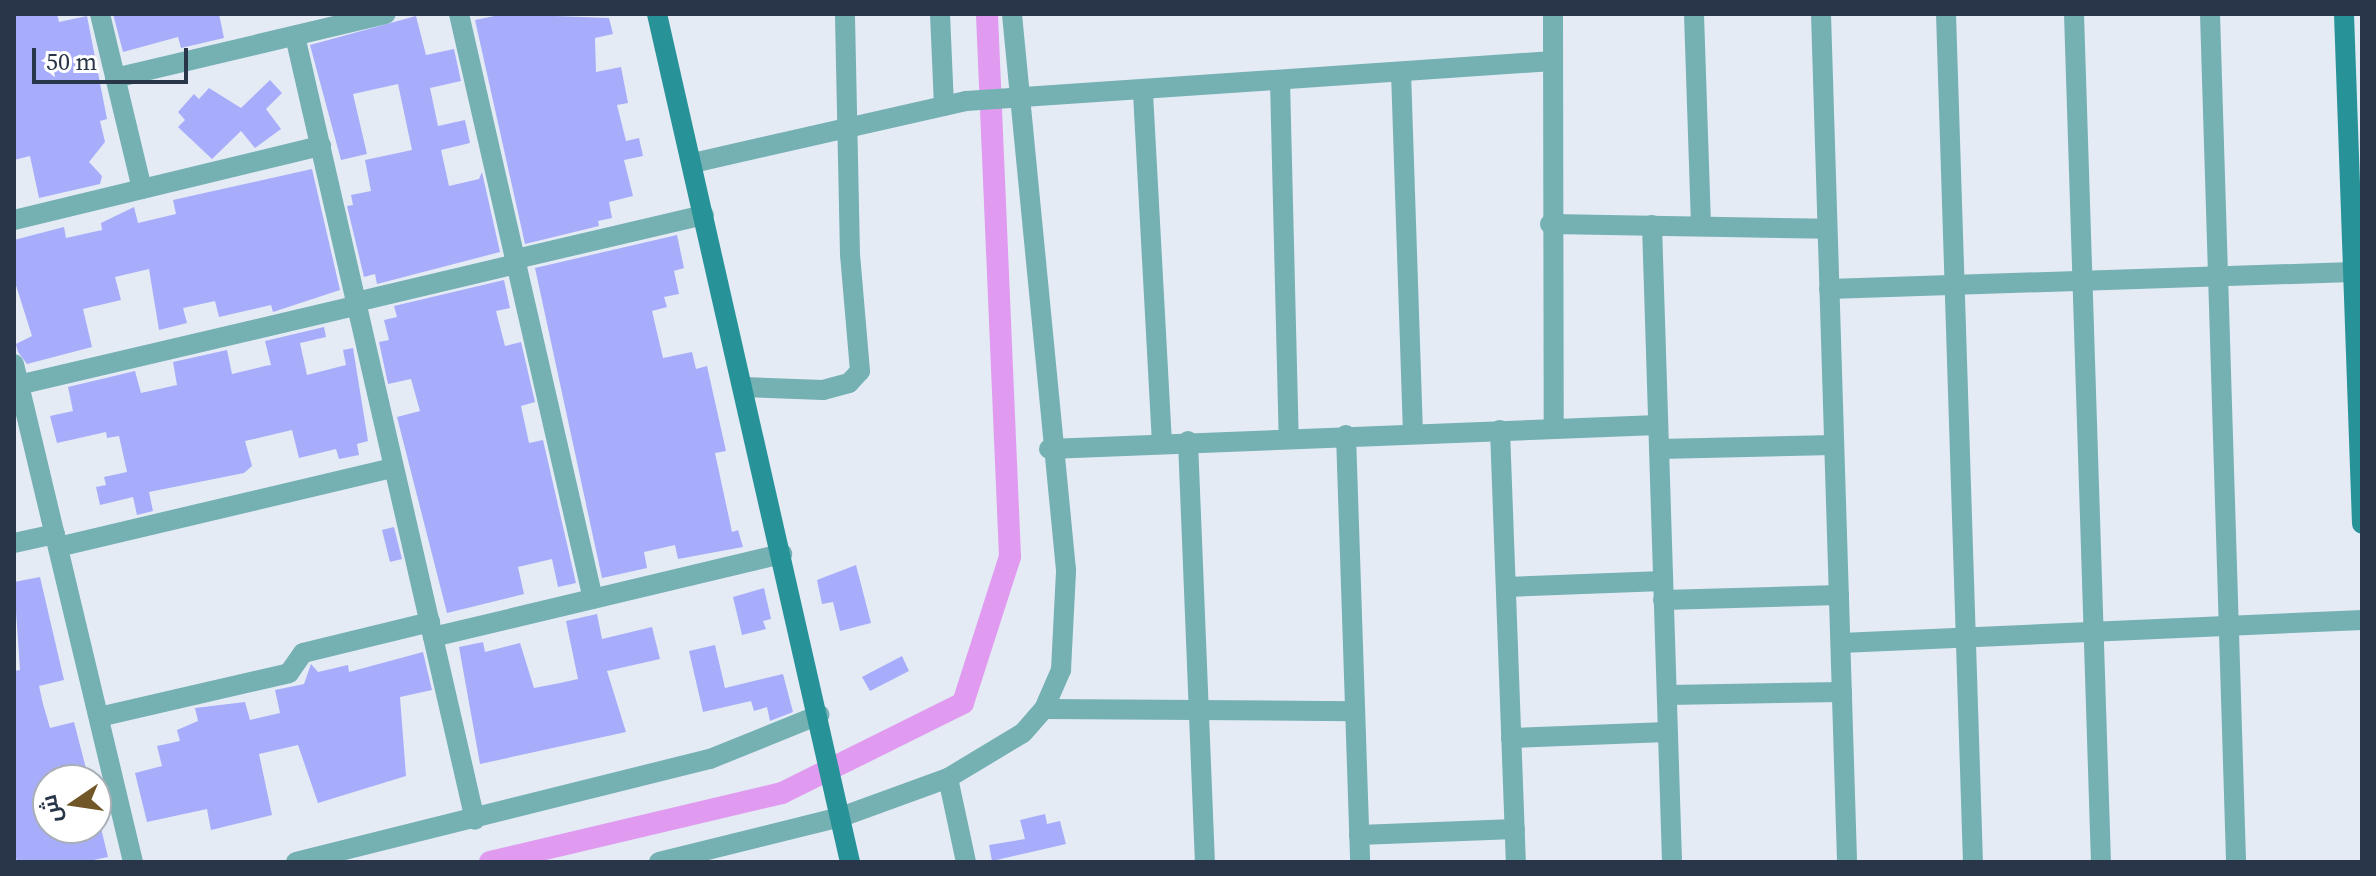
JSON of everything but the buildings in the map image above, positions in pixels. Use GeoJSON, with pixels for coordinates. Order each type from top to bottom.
{"type":"FeatureCollection","features":[{"type":"Feature","properties":{"kind":"street"},"geometry":{"type":"LineString","coordinates":[[100,14],[142,189]]}},
{"type":"Feature","properties":{"kind":"street"},"geometry":{"type":"LineString","coordinates":[[115,78],[386,14]]}},
{"type":"Feature","properties":{"kind":"street"},"geometry":{"type":"LineString","coordinates":[[459,14],[593,599]]}},
{"type":"Feature","properties":{"kind":"street"},"geometry":{"type":"LineString","coordinates":[[657,14],[850,862]]}},
{"type":"Feature","properties":{"kind":"street"},"geometry":{"type":"LineString","coordinates":[[744,387],[823,390],[849,383],[860,371],[850,255],[850,131],[845,14]]}},
{"type":"Feature","properties":{"kind":"street"},"geometry":{"type":"LineString","coordinates":[[940,14],[944,106]]}},
{"type":"Feature","properties":{"kind":"street"},"geometry":{"type":"LineString","coordinates":[[659,862],[841,817],[948,778],[1004,748],[1044,709],[1061,670],[1067,621],[1049,449],[1012,14]]}},
{"type":"Feature","properties":{"kind":"street"},"geometry":{"type":"LineString","coordinates":[[1553,14],[1550,224],[1554,428]]}},
{"type":"Feature","properties":{"kind":"street"},"geometry":{"type":"LineString","coordinates":[[1694,14],[1701,226]]}},
{"type":"Feature","properties":{"kind":"street"},"geometry":{"type":"LineString","coordinates":[[1821,14],[1847,862]]}},
{"type":"Feature","properties":{"kind":"street"},"geometry":{"type":"LineString","coordinates":[[1946,14],[1958,284],[1973,862]]}},
{"type":"Feature","properties":{"kind":"street"},"geometry":{"type":"LineString","coordinates":[[2074,14],[2101,862]]}},
{"type":"Feature","properties":{"kind":"street"},"geometry":{"type":"LineString","coordinates":[[2210,14],[2236,862]]}},
{"type":"Feature","properties":{"kind":"street"},"geometry":{"type":"LineString","coordinates":[[2344,14],[2354,65],[2353,272],[2362,524]]}},
{"type":"Feature","properties":{"kind":"street"},"geometry":{"type":"LineString","coordinates":[[295,36],[475,820]]}},
{"type":"Feature","properties":{"kind":"street"},"geometry":{"type":"LineString","coordinates":[[693,163],[995,97],[1018,101],[1143,93],[1553,61]]}},
{"type":"Feature","properties":{"kind":"street"},"geometry":{"type":"LineString","coordinates":[[1401,72],[1413,433]]}},
{"type":"Feature","properties":{"kind":"street"},"geometry":{"type":"LineString","coordinates":[[1280,81],[1289,438]]}},
{"type":"Feature","properties":{"kind":"street"},"geometry":{"type":"LineString","coordinates":[[1143,93],[1162,441]]}},
{"type":"Feature","properties":{"kind":"street"},"geometry":{"type":"LineString","coordinates":[[14,220],[321,146]]}},
{"type":"Feature","properties":{"kind":"street"},"geometry":{"type":"LineString","coordinates":[[16,385],[356,304],[704,215]]}},
{"type":"Feature","properties":{"kind":"street"},"geometry":{"type":"LineString","coordinates":[[1550,224],[1827,229]]}},
{"type":"Feature","properties":{"kind":"street"},"geometry":{"type":"LineString","coordinates":[[1652,225],[1672,862]]}},
{"type":"Feature","properties":{"kind":"street"},"geometry":{"type":"LineString","coordinates":[[1829,289],[2353,272]]}},
{"type":"Feature","properties":{"kind":"street"},"geometry":{"type":"LineString","coordinates":[[14,364],[16,385],[57,540],[133,862]]}},
{"type":"Feature","properties":{"kind":"street"},"geometry":{"type":"LineString","coordinates":[[1049,449],[1162,441],[1658,425]]}},
{"type":"Feature","properties":{"kind":"street"},"geometry":{"type":"LineString","coordinates":[[1500,430],[1516,862]]}},
{"type":"Feature","properties":{"kind":"street"},"geometry":{"type":"LineString","coordinates":[[1346,435],[1360,862]]}},
{"type":"Feature","properties":{"kind":"street"},"geometry":{"type":"LineString","coordinates":[[1188,441],[1202,713],[1205,862]]}},
{"type":"Feature","properties":{"kind":"street"},"geometry":{"type":"LineString","coordinates":[[1659,449],[1834,445]]}},
{"type":"Feature","properties":{"kind":"street"},"geometry":{"type":"LineString","coordinates":[[14,543],[57,540],[393,468]]}},
{"type":"Feature","properties":{"kind":"street"},"geometry":{"type":"LineString","coordinates":[[99,717],[289,673],[303,653],[593,599],[782,554]]}},
{"type":"Feature","properties":{"kind":"street"},"geometry":{"type":"LineString","coordinates":[[1506,587],[1839,595]]}},
{"type":"Feature","properties":{"kind":"street"},"geometry":{"type":"LineString","coordinates":[[1841,643],[2362,620]]}},
{"type":"Feature","properties":{"kind":"street"},"geometry":{"type":"LineString","coordinates":[[1668,695],[1842,692]]}},
{"type":"Feature","properties":{"kind":"street"},"geometry":{"type":"LineString","coordinates":[[1044,709],[1202,713],[1355,711]]}},
{"type":"Feature","properties":{"kind":"street"},"geometry":{"type":"LineString","coordinates":[[296,862],[475,820],[710,759],[819,715]]}},
{"type":"Feature","properties":{"kind":"street"},"geometry":{"type":"LineString","coordinates":[[1511,738],[1667,732]]}},
{"type":"Feature","properties":{"kind":"street"},"geometry":{"type":"LineString","coordinates":[[948,778],[966,862]]}},
{"type":"Feature","properties":{"kind":"street"},"geometry":{"type":"LineString","coordinates":[[1359,835],[1515,829]]}},
{"type":"Feature","properties":{"kind":"waterway"},"geometry":{"type":"LineString","coordinates":[[490,862],[782,793],[963,703],[1010,557],[987,14]]}}]}
